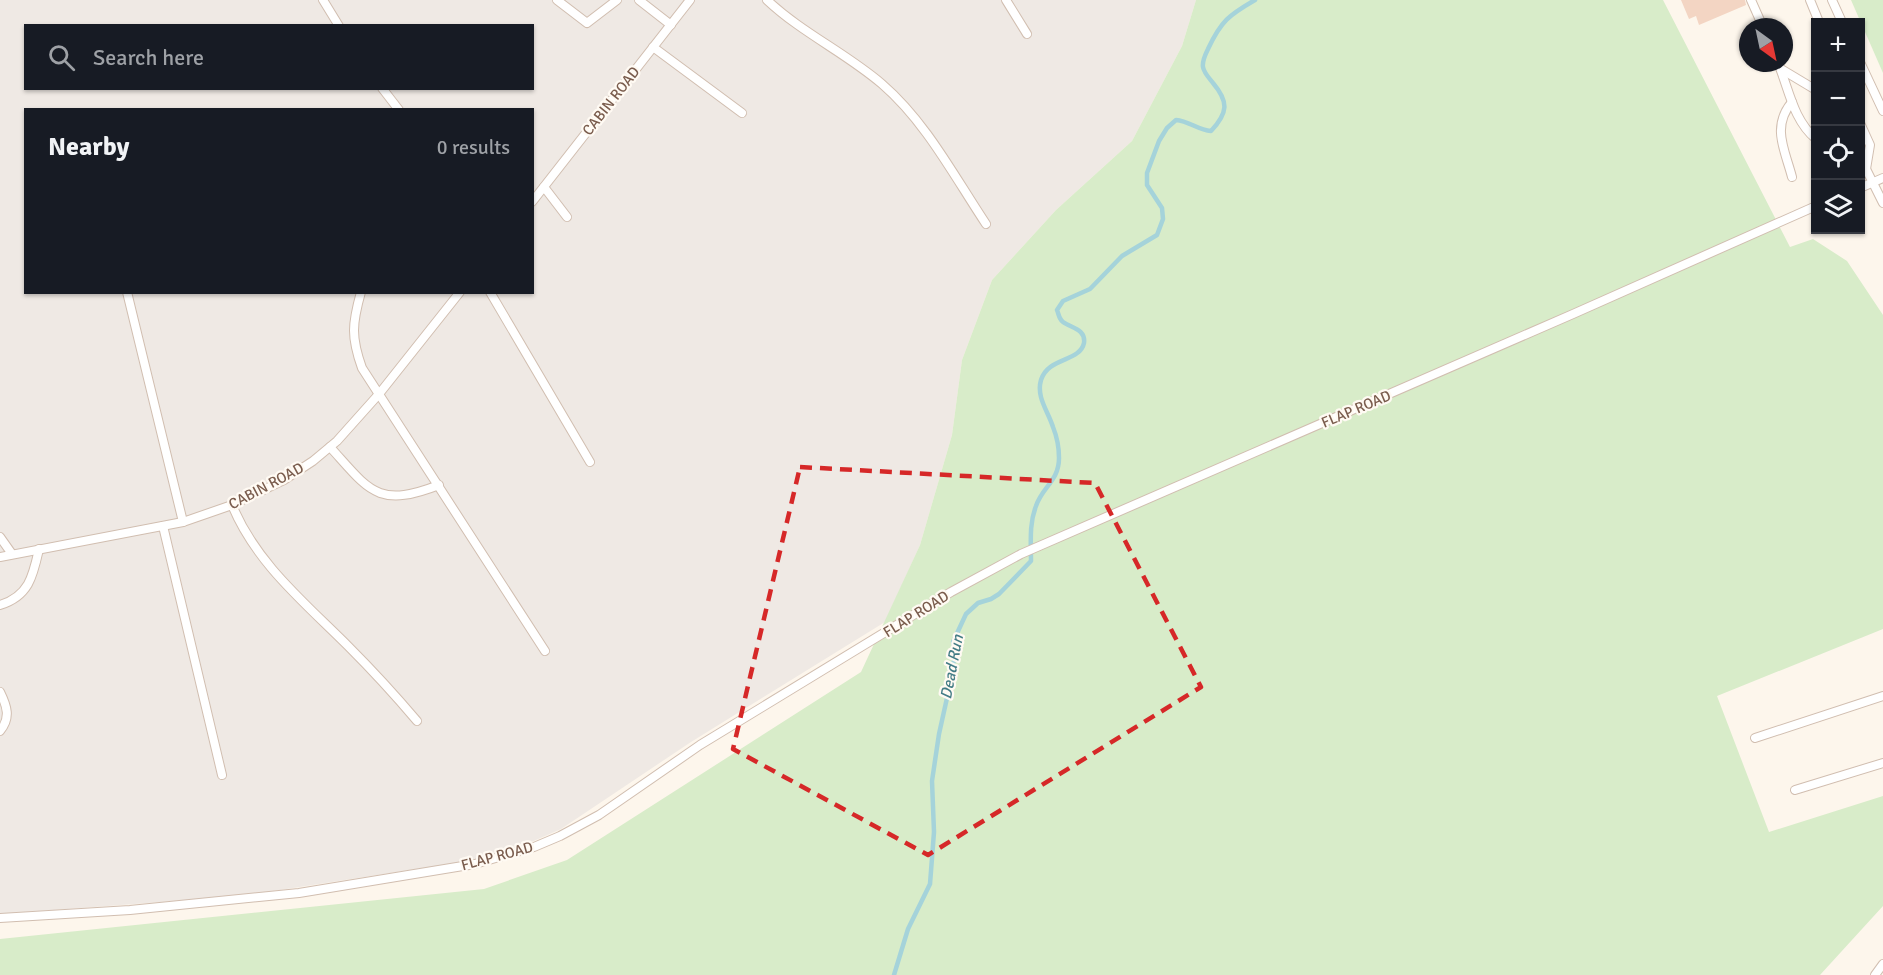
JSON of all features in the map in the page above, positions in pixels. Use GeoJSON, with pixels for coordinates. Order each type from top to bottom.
{"type":"FeatureCollection","features":[{"type":"Feature","properties":{"kind":"lane"},"geometry":{"type":"LineString","coordinates":[[323,0],[338,24]]}},
{"type":"Feature","properties":{"kind":"lane"},"geometry":{"type":"LineString","coordinates":[[557,0],[587,23],[617,0]]}},
{"type":"Feature","properties":{"kind":"lane"},"geometry":{"type":"LineString","coordinates":[[639,0],[671,24]]}},
{"type":"Feature","properties":{"kind":"lane","name":"CABIN ROAD"},"geometry":{"type":"LineString","coordinates":[[534,200],[690,0]]}},
{"type":"Feature","properties":{"kind":"lane"},"geometry":{"type":"LineString","coordinates":[[767,0],[792,22],[881,84],[900,102],[927,134],[986,224]]}},
{"type":"Feature","properties":{"kind":"lane"},"geometry":{"type":"LineString","coordinates":[[1006,0],[1027,34]]}},
{"type":"Feature","properties":{"kind":"lane"},"geometry":{"type":"LineString","coordinates":[[1751,0],[1758,18]]}},
{"type":"Feature","properties":{"kind":"lane"},"geometry":{"type":"LineString","coordinates":[[1810,0],[1818,18]]}},
{"type":"Feature","properties":{"kind":"lane"},"geometry":{"type":"LineString","coordinates":[[1832,0],[1840,18]]}},
{"type":"Feature","properties":{"kind":"lane"},"geometry":{"type":"LineString","coordinates":[[653,47],[741,113]]}},
{"type":"Feature","properties":{"kind":"lane"},"geometry":{"type":"LineString","coordinates":[[1781,72],[1801,122],[1811,134]]}},
{"type":"Feature","properties":{"kind":"lane"},"geometry":{"type":"LineString","coordinates":[[1788,72],[1811,87]]}},
{"type":"Feature","properties":{"kind":"lane"},"geometry":{"type":"LineString","coordinates":[[1865,72],[1883,111]]}},
{"type":"Feature","properties":{"kind":"lane"},"geometry":{"type":"LineString","coordinates":[[384,90],[397,108]]}},
{"type":"Feature","properties":{"kind":"lane"},"geometry":{"type":"LineString","coordinates":[[1792,102],[1779,127],[1792,177]]}},
{"type":"Feature","properties":{"kind":"lane"},"geometry":{"type":"LineString","coordinates":[[1865,134],[1870,145],[1865,161]]}},
{"type":"Feature","properties":{"kind":"lane"},"geometry":{"type":"LineString","coordinates":[[1865,170],[1883,203]]}},
{"type":"Feature","properties":{"kind":"lane"},"geometry":{"type":"LineString","coordinates":[[1865,186],[1883,178]]}},
{"type":"Feature","properties":{"kind":"lane"},"geometry":{"type":"LineString","coordinates":[[544,187],[567,217]]}},
{"type":"Feature","properties":{"kind":"lane","name":"FLAP ROAD"},"geometry":{"type":"LineString","coordinates":[[0,918],[141,909],[299,893],[475,864],[534,847],[598,815],[700,745],[951,592],[1021,554],[1811,208]]}},
{"type":"Feature","properties":{"kind":"lane"},"geometry":{"type":"LineString","coordinates":[[127,294],[183,522]]}},
{"type":"Feature","properties":{"kind":"lane"},"geometry":{"type":"LineString","coordinates":[[361,294],[355,316],[353,338],[362,368],[546,651]]}},
{"type":"Feature","properties":{"kind":"lane","name":"CABIN ROAD"},"geometry":{"type":"LineString","coordinates":[[0,557],[183,522],[232,505],[284,480],[330,447],[379,394],[458,294]]}},
{"type":"Feature","properties":{"kind":"lane"},"geometry":{"type":"LineString","coordinates":[[491,294],[590,462]]}},
{"type":"Feature","properties":{"kind":"lane"},"geometry":{"type":"LineString","coordinates":[[330,447],[363,484],[378,493],[397,495],[418,493],[439,485]]}},
{"type":"Feature","properties":{"kind":"lane"},"geometry":{"type":"LineString","coordinates":[[232,505],[241,526],[286,587],[349,646],[417,721]]}},
{"type":"Feature","properties":{"kind":"lane"},"geometry":{"type":"LineString","coordinates":[[163,526],[222,775]]}},
{"type":"Feature","properties":{"kind":"lane"},"geometry":{"type":"LineString","coordinates":[[0,537],[12,554]]}},
{"type":"Feature","properties":{"kind":"lane"},"geometry":{"type":"LineString","coordinates":[[0,605],[13,601],[28,584],[39,549]]}},
{"type":"Feature","properties":{"kind":"lane"},"geometry":{"type":"LineString","coordinates":[[0,692],[6,704],[8,717],[5,726],[0,731]]}},
{"type":"Feature","properties":{"kind":"lane"},"geometry":{"type":"LineString","coordinates":[[1755,738],[1883,696]]}},
{"type":"Feature","properties":{"kind":"lane"},"geometry":{"type":"LineString","coordinates":[[1795,790],[1883,763]]}},
{"type":"Feature","properties":{"kind":"lane"},"geometry":{"type":"LineString","coordinates":[[1875,975],[1883,964]]}},
{"type":"Feature","properties":{"kind":"highlighted area"},"geometry":{"type":"Polygon","coordinates":[[[800,467],[1095,483],[1201,687],[928,855],[733,749],[800,467]]]}},
{"type":"Feature","properties":{"kind":"shaded area"},"geometry":{"type":"Polygon","coordinates":[[[0,0],[1196,0],[1182,46],[1132,141],[1056,210],[992,280],[962,360],[952,435],[920,545],[885,622],[691,742],[561,829],[520,847],[481,859],[241,896],[0,914],[0,0]]]}},
{"type":"Feature","properties":{"kind":"green space"},"geometry":{"type":"Polygon","coordinates":[[[1196,0],[1663,0],[1790,247],[1813,239],[1847,261],[1883,315],[1883,629],[1717,696],[1769,832],[1883,796],[1883,906],[1820,975],[0,975],[0,939],[484,889],[567,860],[861,672],[920,545],[952,435],[962,360],[992,280],[1056,210],[1132,141],[1182,46],[1196,0]]]}},
{"type":"Feature","properties":{"kind":"green space"},"geometry":{"type":"Polygon","coordinates":[[[1851,0],[1883,0],[1883,73],[1865,32],[1865,18],[1859,18],[1851,0]]]}},
{"type":"Feature","properties":{"kind":"building"},"geometry":{"type":"Polygon","coordinates":[[[1681,0],[1745,0],[1746,5],[1699,25],[1696,16],[1689,19],[1681,0]]]}},
{"type":"Feature","properties":{"kind":"waterway","name":"Dead Run"},"geometry":{"type":"LineString","coordinates":[[894,975],[908,929],[930,884],[934,832],[932,781],[949,689],[949,673],[956,656],[953,642],[966,614],[978,603],[999,594],[1031,561],[1032,520],[1039,499],[1058,466],[1058,442],[1041,398],[1041,380],[1050,367],[1077,354],[1084,343],[1084,338],[1080,332],[1062,321],[1057,310],[1063,301],[1090,289],[1122,256],[1157,235],[1163,219],[1162,208],[1147,185],[1147,173],[1159,141],[1167,128],[1176,120],[1211,131],[1221,119],[1224,102],[1204,71],[1204,58],[1222,25],[1232,15],[1255,0]]}}]}
